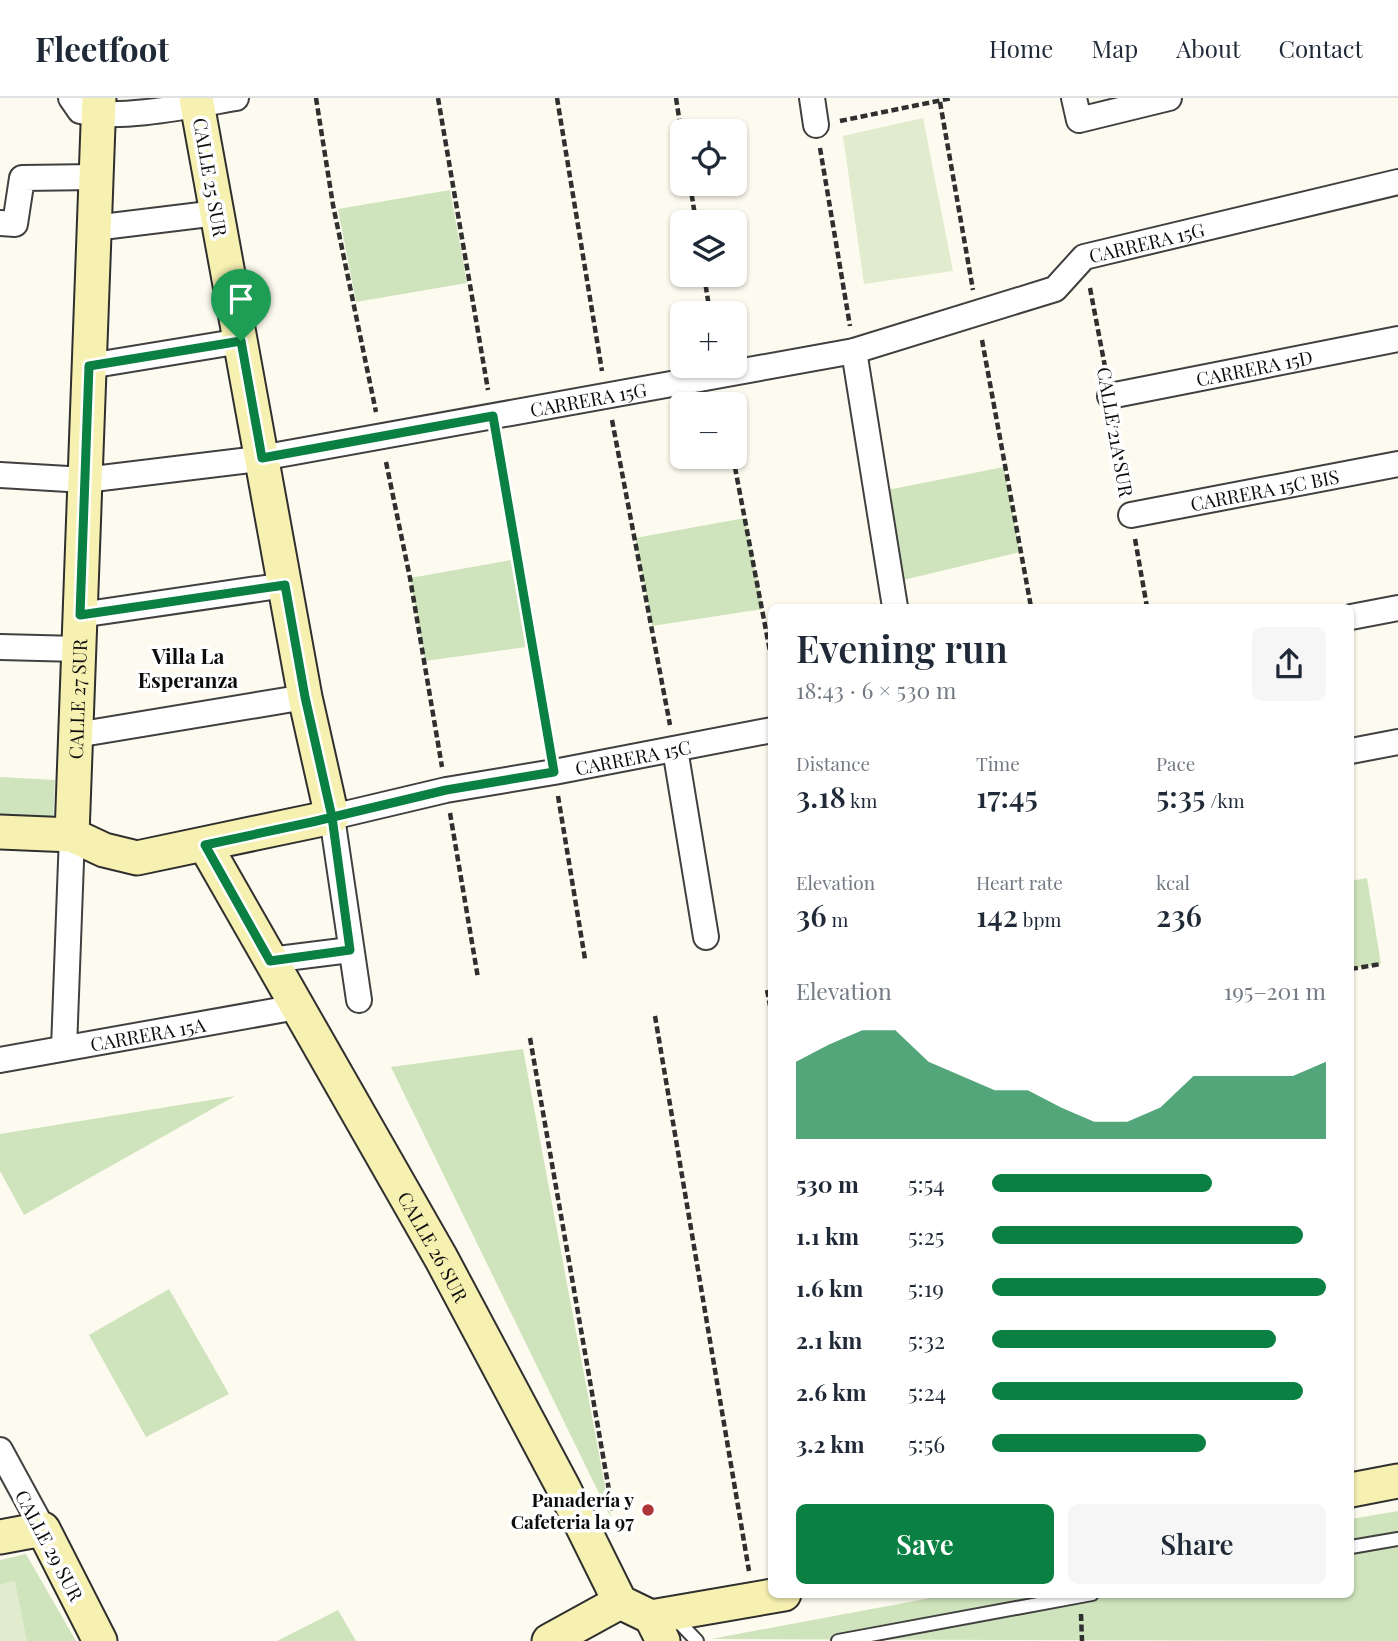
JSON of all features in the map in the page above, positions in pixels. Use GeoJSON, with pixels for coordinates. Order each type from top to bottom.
{"type":"FeatureCollection","features":[{"type":"Feature","properties":{"kind":"street"},"geometry":{"type":"LineString","coordinates":[[89,104],[236,98]]}},
{"type":"Feature","properties":{"kind":"street"},"geometry":{"type":"LineString","coordinates":[[812,98],[816,125]]}},
{"type":"Feature","properties":{"kind":"street"},"geometry":{"type":"LineString","coordinates":[[1077,109],[1169,98]]}},
{"type":"Feature","properties":{"kind":"street","name":"CALLE 25 SUR"},"geometry":{"type":"LineString","coordinates":[[197,101],[305,697],[332,817],[359,1000]]}},
{"type":"Feature","properties":{"kind":"street","name":"CALLE 27 SUR"},"geometry":{"type":"LineString","coordinates":[[64,1048],[96,177],[89,104]]}},
{"type":"Feature","properties":{"kind":"street"},"geometry":{"type":"LineString","coordinates":[[0,223],[15,224],[22,178],[96,177]]}},
{"type":"Feature","properties":{"kind":"street","name":"CARRERA 15G"},"geometry":{"type":"LineString","coordinates":[[0,475],[85,480],[262,458],[854,351],[1055,289],[1084,257],[1398,181]]}},
{"type":"Feature","properties":{"kind":"street"},"geometry":{"type":"LineString","coordinates":[[94,228],[217,213]]}},
{"type":"Feature","properties":{"kind":"street","name":"CARRERA 15D"},"geometry":{"type":"LineString","coordinates":[[1110,396],[1398,339]]}},
{"type":"Feature","properties":{"kind":"street"},"geometry":{"type":"LineString","coordinates":[[89,366],[241,341]]}},
{"type":"Feature","properties":{"kind":"street"},"geometry":{"type":"LineString","coordinates":[[854,351],[895,604]]}},
{"type":"Feature","properties":{"kind":"street","name":"CARRERA 15C BIS"},"geometry":{"type":"LineString","coordinates":[[1131,514],[1398,464]]}},
{"type":"Feature","properties":{"kind":"street"},"geometry":{"type":"LineString","coordinates":[[80,615],[285,585]]}},
{"type":"Feature","properties":{"kind":"street"},"geometry":{"type":"LineString","coordinates":[[1354,616],[1398,608]]}},
{"type":"Feature","properties":{"kind":"street"},"geometry":{"type":"LineString","coordinates":[[0,647],[79,649]]}},
{"type":"Feature","properties":{"kind":"street"},"geometry":{"type":"LineString","coordinates":[[76,735],[305,697]]}},
{"type":"Feature","properties":{"kind":"street","name":"CARRERA 15C"},"geometry":{"type":"LineString","coordinates":[[0,832],[72,835],[104,850],[136,858],[446,790],[768,731]]}},
{"type":"Feature","properties":{"kind":"street"},"geometry":{"type":"LineString","coordinates":[[1354,750],[1398,742]]}},
{"type":"Feature","properties":{"kind":"street"},"geometry":{"type":"LineString","coordinates":[[675,750],[706,937]]}},
{"type":"Feature","properties":{"kind":"street","name":"CALLE 26 SUR"},"geometry":{"type":"LineString","coordinates":[[205,845],[441,1258],[620,1602]]}},
{"type":"Feature","properties":{"kind":"street"},"geometry":{"type":"LineString","coordinates":[[270,961],[350,950]]}},
{"type":"Feature","properties":{"kind":"street","name":"CARRERA 15A"},"geometry":{"type":"LineString","coordinates":[[0,1060],[297,1007]]}},
{"type":"Feature","properties":{"kind":"street","name":"CALLE 29 SUR"},"geometry":{"type":"LineString","coordinates":[[0,1450],[100,1641]]}},
{"type":"Feature","properties":{"kind":"street"},"geometry":{"type":"LineString","coordinates":[[1354,1489],[1398,1481]]}},
{"type":"Feature","properties":{"kind":"street"},"geometry":{"type":"LineString","coordinates":[[0,1537],[43,1529]]}},
{"type":"Feature","properties":{"kind":"street"},"geometry":{"type":"LineString","coordinates":[[548,1641],[620,1602],[662,1624],[768,1597]]}},
{"type":"Feature","properties":{"kind":"lane"},"geometry":{"type":"LineString","coordinates":[[1354,1546],[1398,1539]]}},
{"type":"Feature","properties":{"kind":"lane"},"geometry":{"type":"LineString","coordinates":[[838,1641],[1070,1598]]}},
{"type":"Feature","properties":{"kind":"lane"},"geometry":{"type":"LineString","coordinates":[[662,1624],[697,1641]]}},
{"type":"Feature","properties":{"kind":"path"},"geometry":{"type":"LineString","coordinates":[[316,98],[333,205],[410,578],[478,978]]}},
{"type":"Feature","properties":{"kind":"path"},"geometry":{"type":"LineString","coordinates":[[438,98],[585,959]]}},
{"type":"Feature","properties":{"kind":"path"},"geometry":{"type":"LineString","coordinates":[[676,98],[679,119]]}},
{"type":"Feature","properties":{"kind":"path"},"geometry":{"type":"LineString","coordinates":[[854,351],[816,125],[952,98]]}},
{"type":"Feature","properties":{"kind":"path"},"geometry":{"type":"LineString","coordinates":[[940,102],[1030,604]]}},
{"type":"Feature","properties":{"kind":"path","name":"CALLE 21A SUR"},"geometry":{"type":"LineString","coordinates":[[1084,257],[1146,604]]}},
{"type":"Feature","properties":{"kind":"path"},"geometry":{"type":"LineString","coordinates":[[735,469],[768,641]]}},
{"type":"Feature","properties":{"kind":"path"},"geometry":{"type":"LineString","coordinates":[[1354,968],[1381,964]]}},
{"type":"Feature","properties":{"kind":"path"},"geometry":{"type":"LineString","coordinates":[[767,990],[768,995]]}},
{"type":"Feature","properties":{"kind":"path"},"geometry":{"type":"LineString","coordinates":[[656,1016],[768,1592]]}},
{"type":"Feature","properties":{"kind":"path"},"geometry":{"type":"LineString","coordinates":[[530,1038],[615,1525]]}},
{"type":"Feature","properties":{"kind":"green space"},"geometry":{"type":"Polygon","coordinates":[[[923,118],[953,271],[864,284],[843,136],[923,118]]]}},
{"type":"Feature","properties":{"kind":"green space"},"geometry":{"type":"Polygon","coordinates":[[[450,190],[467,283],[356,302],[338,209],[450,190]]]}},
{"type":"Feature","properties":{"kind":"green space"},"geometry":{"type":"Polygon","coordinates":[[[1004,467],[1020,552],[891,583],[877,492],[1004,467]]]}},
{"type":"Feature","properties":{"kind":"green space"},"geometry":{"type":"Polygon","coordinates":[[[745,518],[763,609],[652,626],[635,538],[745,518]]]}},
{"type":"Feature","properties":{"kind":"green space"},"geometry":{"type":"Polygon","coordinates":[[[517,559],[534,646],[425,661],[410,578],[517,559]]]}},
{"type":"Feature","properties":{"kind":"green space"},"geometry":{"type":"Polygon","coordinates":[[[0,777],[55,780],[53,823],[0,820],[0,777]]]}},
{"type":"Feature","properties":{"kind":"green space"},"geometry":{"type":"Polygon","coordinates":[[[1367,878],[1381,964],[1354,968],[1354,880],[1367,878]]]}},
{"type":"Feature","properties":{"kind":"green space"},"geometry":{"type":"Polygon","coordinates":[[[523,1049],[611,1518],[391,1067],[523,1049]]]}},
{"type":"Feature","properties":{"kind":"green space"},"geometry":{"type":"Polygon","coordinates":[[[235,1096],[24,1215],[0,1171],[0,1134],[235,1096]]]}},
{"type":"Feature","properties":{"kind":"green space"},"geometry":{"type":"Polygon","coordinates":[[[169,1289],[229,1394],[146,1437],[89,1335],[169,1289]]]}},
{"type":"Feature","properties":{"kind":"green space"},"geometry":{"type":"Polygon","coordinates":[[[1398,1511],[1398,1641],[711,1639],[931,1598],[1354,1598],[1354,1518],[1398,1511]]]}},
{"type":"Feature","properties":{"kind":"green space"},"geometry":{"type":"Polygon","coordinates":[[[26,1554],[76,1641],[0,1641],[0,1560],[26,1554]]]}},
{"type":"Feature","properties":{"kind":"green space"},"geometry":{"type":"Polygon","coordinates":[[[15,1581],[27,1641],[0,1641],[0,1584],[15,1581]]]}},
{"type":"Feature","properties":{"kind":"green space"},"geometry":{"type":"Polygon","coordinates":[[[338,1610],[356,1641],[277,1641],[338,1610]]]}},
{"type":"Feature","properties":{"kind":"place","name":"Panadería y Cafeteria la 97"},"geometry":{"type":"Point","coordinates":[648,1510]}},
{"type":"Feature","properties":{"kind":"district","name":"Villa La Esperanza"},"geometry":{"type":"Point","coordinates":[188,667]}},
{"type":"Feature","properties":{"kind":"route"},"geometry":{"type":"LineString","coordinates":[[241,341],[89,366],[80,615],[285,585],[305,697],[332,817],[350,950],[270,961],[205,845],[312,822],[332,817],[446,790],[554,772],[493,416],[262,458],[241,341]]}}]}
